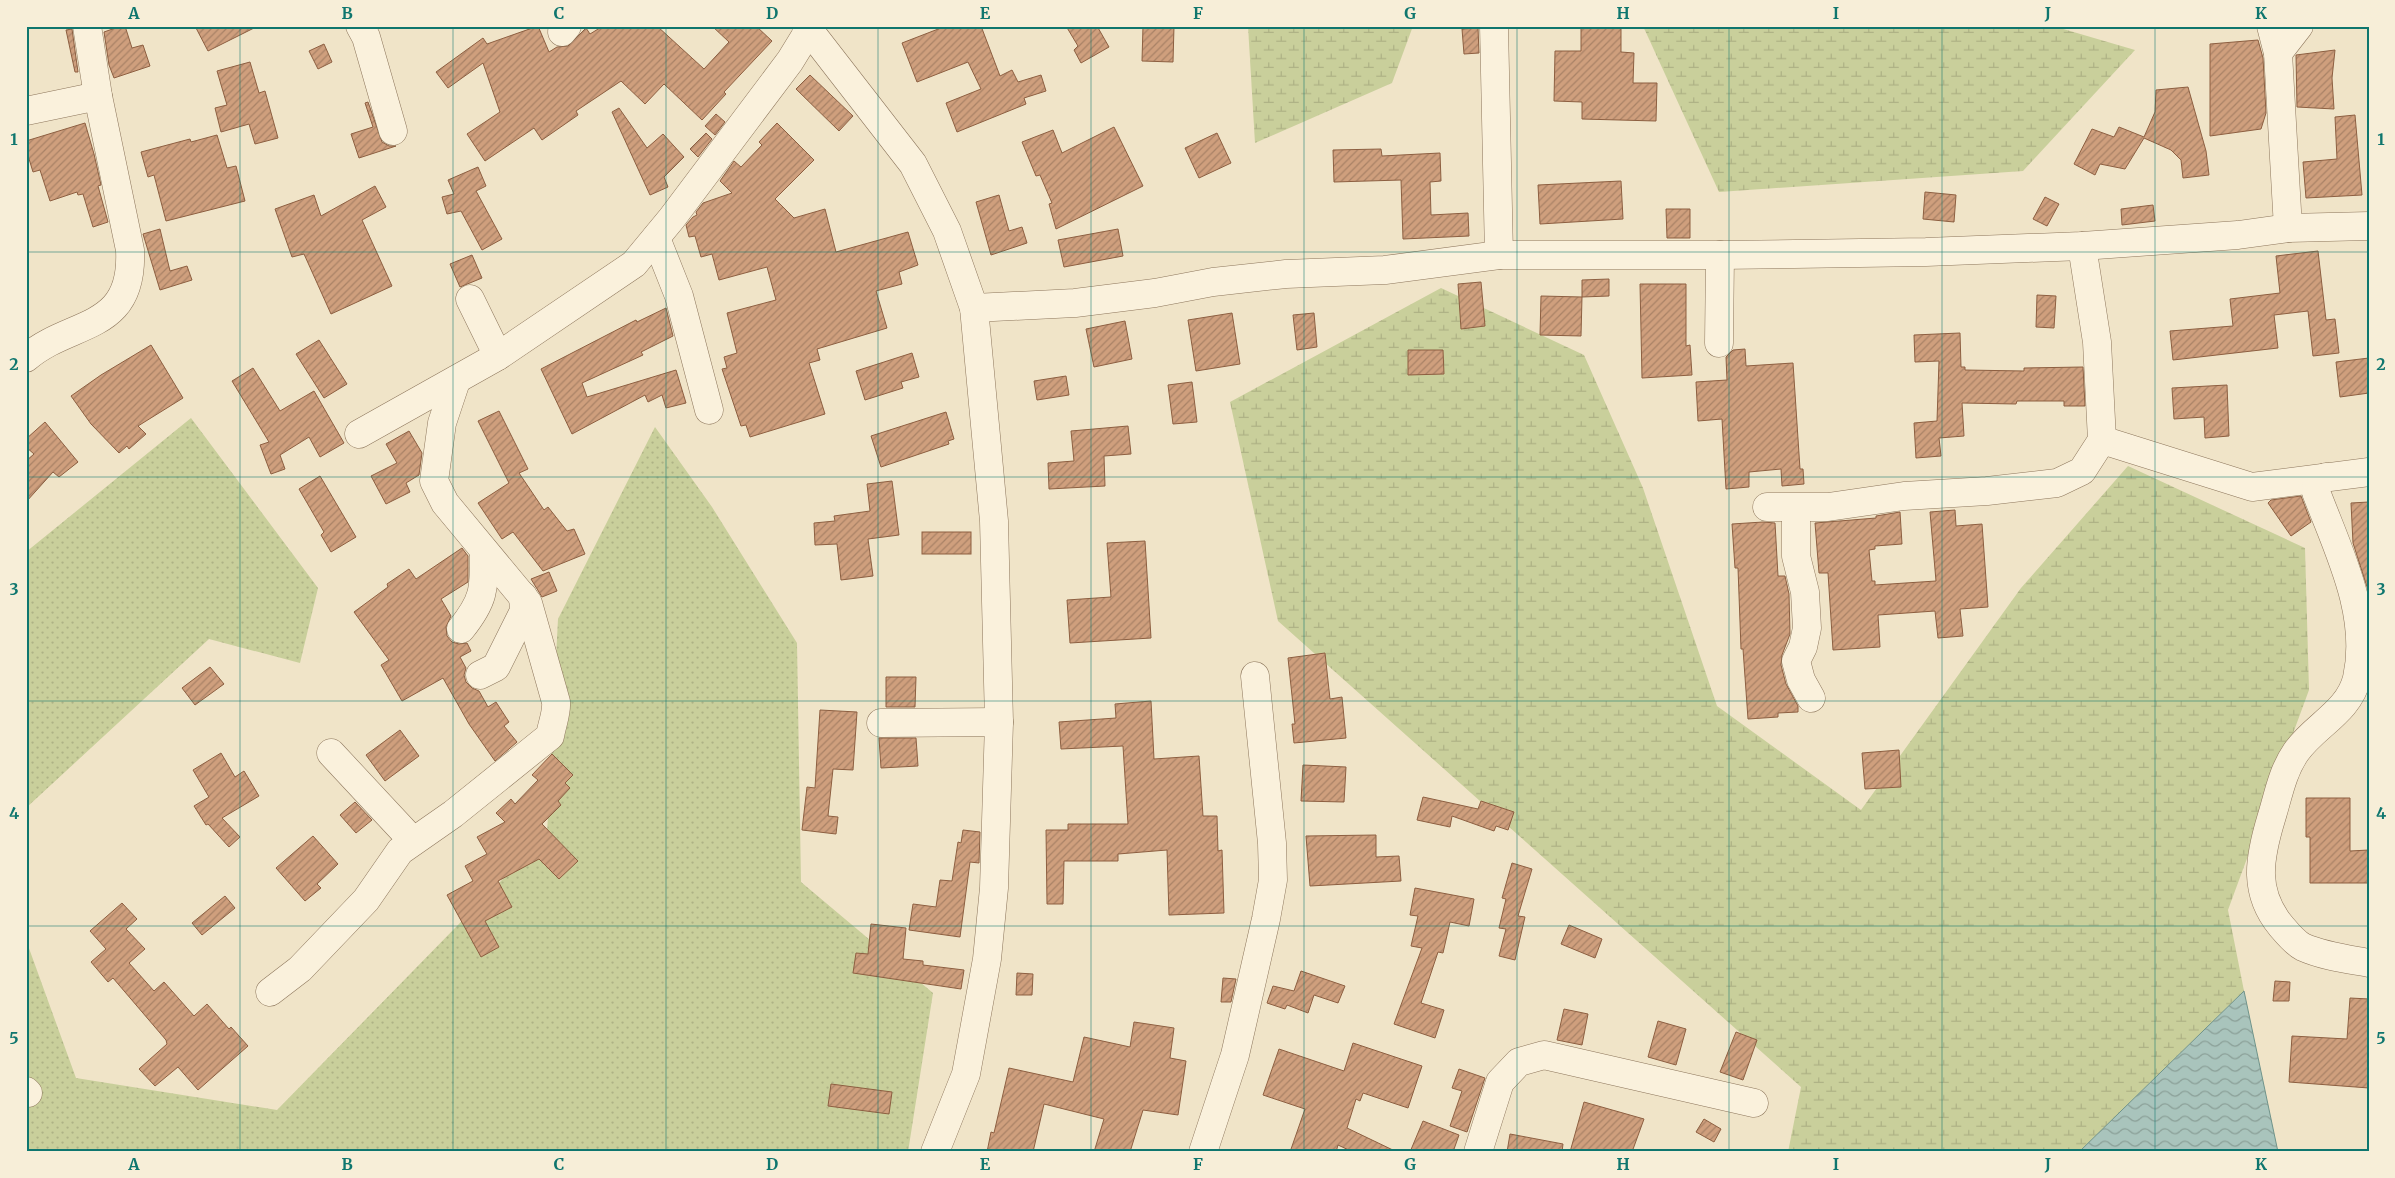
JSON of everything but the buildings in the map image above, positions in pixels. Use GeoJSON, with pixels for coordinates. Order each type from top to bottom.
{"type":"FeatureCollection","features":[{"type":"Feature","properties":{"kind":"street"},"geometry":{"type":"LineString","coordinates":[[26,358],[40,346],[78,331],[104,317],[121,299],[128,279],[130,250],[98,96],[87,26]]}},
{"type":"Feature","properties":{"kind":"street"},"geometry":{"type":"LineString","coordinates":[[360,26],[369,46],[393,131]]}},
{"type":"Feature","properties":{"kind":"street"},"geometry":{"type":"LineString","coordinates":[[1494,26],[1499,255]]}},
{"type":"Feature","properties":{"kind":"street"},"geometry":{"type":"LineString","coordinates":[[2271,26],[2278,53],[2288,228]]}},
{"type":"Feature","properties":{"kind":"street"},"geometry":{"type":"LineString","coordinates":[[2278,53],[2298,26]]}},
{"type":"Feature","properties":{"kind":"street"},"geometry":{"type":"LineString","coordinates":[[359,434],[498,356],[634,264],[656,238],[790,61],[808,28],[913,164],[947,231],[974,308],[994,521],[999,722],[994,888],[987,959],[966,1074],[935,1152]]}},
{"type":"Feature","properties":{"kind":"street"},"geometry":{"type":"LineString","coordinates":[[26,111],[98,96]]}},
{"type":"Feature","properties":{"kind":"street"},"geometry":{"type":"LineString","coordinates":[[974,308],[1075,304],[1155,293],[1213,282],[1286,274],[1385,270],[1499,255],[1720,255],[1926,252],[2082,246],[2238,235],[2288,228],[2369,226]]}},
{"type":"Feature","properties":{"kind":"street"},"geometry":{"type":"LineString","coordinates":[[656,238],[679,296],[709,410]]}},
{"type":"Feature","properties":{"kind":"street"},"geometry":{"type":"LineString","coordinates":[[1767,507],[1828,507],[1904,496],[1987,491],[2057,483],[2082,471],[2102,440],[2097,342],[2082,246]]}},
{"type":"Feature","properties":{"kind":"street"},"geometry":{"type":"LineString","coordinates":[[1719,343],[1720,255]]}},
{"type":"Feature","properties":{"kind":"street"},"geometry":{"type":"LineString","coordinates":[[470,299],[498,356]]}},
{"type":"Feature","properties":{"kind":"street"},"geometry":{"type":"LineString","coordinates":[[270,992],[300,969],[366,900],[400,851],[453,814],[550,736],[553,718],[557,709],[556,702],[532,615],[523,596],[484,552],[445,503],[434,481],[442,423],[456,381]]}},
{"type":"Feature","properties":{"kind":"street"},"geometry":{"type":"LineString","coordinates":[[2102,440],[2252,487],[2369,472]]}},
{"type":"Feature","properties":{"kind":"street"},"geometry":{"type":"LineString","coordinates":[[2326,477],[2317,482],[2316,492],[2358,609],[2361,639],[2357,677],[2351,695],[2339,710],[2296,752],[2285,772],[2263,846],[2261,888],[2273,916],[2302,947],[2369,964]]}},
{"type":"Feature","properties":{"kind":"street"},"geometry":{"type":"LineString","coordinates":[[1796,508],[1796,556],[1805,592],[1807,628],[1803,647],[1796,661],[1801,680],[1811,698]]}},
{"type":"Feature","properties":{"kind":"street"},"geometry":{"type":"LineString","coordinates":[[461,629],[475,611],[484,592],[484,552]]}},
{"type":"Feature","properties":{"kind":"street"},"geometry":{"type":"LineString","coordinates":[[480,675],[496,667],[524,611],[523,596]]}},
{"type":"Feature","properties":{"kind":"street"},"geometry":{"type":"LineString","coordinates":[[1203,1152],[1235,1055],[1266,919],[1272,880],[1272,843],[1255,676]]}},
{"type":"Feature","properties":{"kind":"street"},"geometry":{"type":"LineString","coordinates":[[881,723],[999,722]]}},
{"type":"Feature","properties":{"kind":"street"},"geometry":{"type":"LineString","coordinates":[[331,753],[413,841]]}},
{"type":"Feature","properties":{"kind":"street"},"geometry":{"type":"LineString","coordinates":[[1478,1152],[1500,1082],[1519,1062],[1544,1055],[1754,1103]]}},
{"type":"Feature","properties":{"kind":"green space"},"geometry":{"type":"Polygon","coordinates":[[[1248,26],[1413,26],[1392,83],[1255,143],[1248,26]]]}},
{"type":"Feature","properties":{"kind":"green space"},"geometry":{"type":"Polygon","coordinates":[[[1643,26],[2053,26],[2135,50],[2023,171],[1719,192],[1643,26]]]}},
{"type":"Feature","properties":{"kind":"green space"},"geometry":{"type":"Polygon","coordinates":[[[1441,288],[1584,355],[1643,488],[1717,706],[1861,810],[2021,588],[2128,466],[2305,548],[2309,690],[2228,910],[2244,991],[2079,1152],[1788,1152],[1801,1087],[1278,621],[1230,402],[1441,288]]]}},
{"type":"Feature","properties":{"kind":"green space"},"geometry":{"type":"Polygon","coordinates":[[[191,418],[318,588],[300,663],[209,639],[26,808],[26,552],[191,418]]]}},
{"type":"Feature","properties":{"kind":"green space"},"geometry":{"type":"Polygon","coordinates":[[[655,427],[712,507],[797,643],[801,882],[933,993],[908,1152],[26,1152],[26,940],[76,1078],[277,1110],[547,834],[558,619],[655,427]]]}},
{"type":"Feature","properties":{"kind":"water"},"geometry":{"type":"Polygon","coordinates":[[[2244,991],[2278,1152],[2079,1152],[2244,991]]]}}]}
